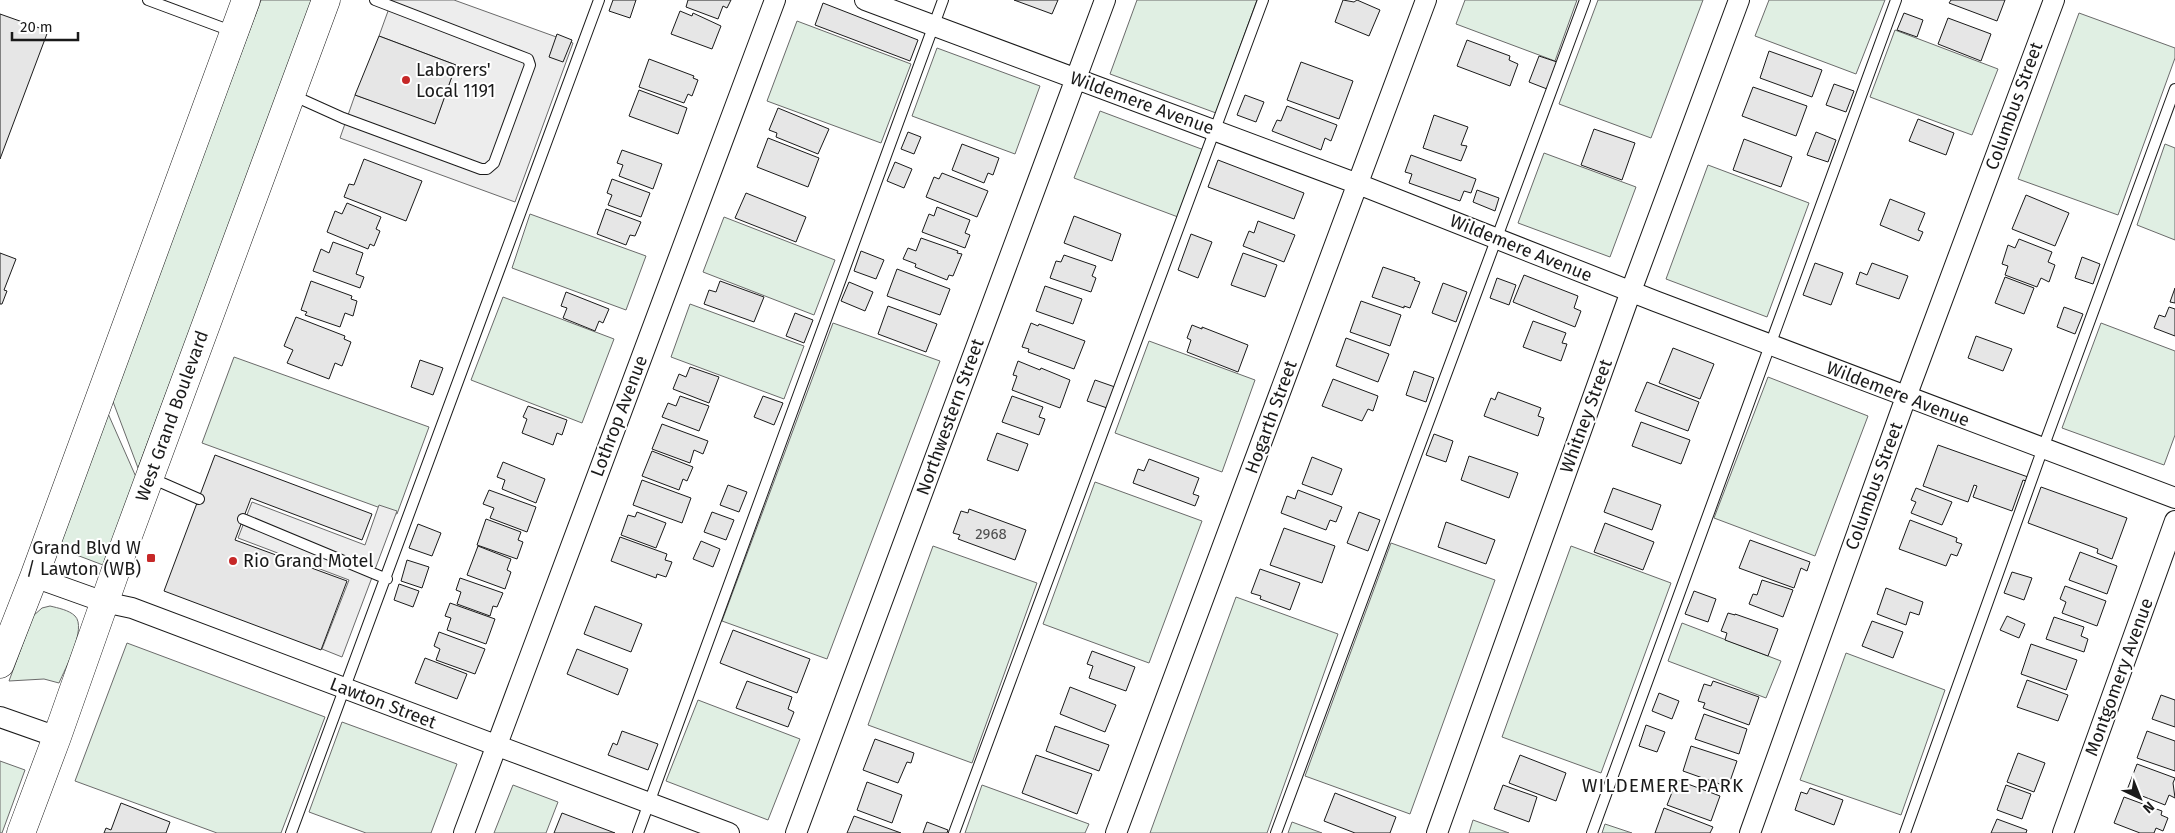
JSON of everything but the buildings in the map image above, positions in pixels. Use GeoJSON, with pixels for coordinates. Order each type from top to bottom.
{"type":"FeatureCollection","features":[{"type":"Feature","properties":{"kind":"main road"},"geometry":{"type":"LineString","coordinates":[[0,664],[34,577],[246,0]]}},
{"type":"Feature","properties":{"kind":"main road","name":"West Grand Boulevard"},"geometry":{"type":"LineString","coordinates":[[21,833],[326,0]]}},
{"type":"Feature","properties":{"kind":"street","name":"Lothrop Avenue"},"geometry":{"type":"LineString","coordinates":[[464,833],[775,0]]}},
{"type":"Feature","properties":{"kind":"street","name":"Wildemere Avenue"},"geometry":{"type":"LineString","coordinates":[[865,0],[1216,130],[1770,345],[2175,498]]}},
{"type":"Feature","properties":{"kind":"street","name":"Northwestern Street"},"geometry":{"type":"LineString","coordinates":[[796,833],[1104,0]]}},
{"type":"Feature","properties":{"kind":"street","name":"Hogarth Street"},"geometry":{"type":"LineString","coordinates":[[1116,833],[1426,0]]}},
{"type":"Feature","properties":{"kind":"street","name":"Whitney Street"},"geometry":{"type":"LineString","coordinates":[[1437,833],[1631,291],[1739,0]]}},
{"type":"Feature","properties":{"kind":"street","name":"Columbus Street"},"geometry":{"type":"LineString","coordinates":[[1750,833],[1906,397],[2054,0]]}},
{"type":"Feature","properties":{"kind":"street","name":"Montgomery Avenue"},"geometry":{"type":"LineString","coordinates":[[2063,833],[2175,521]]}},
{"type":"Feature","properties":{"kind":"street","name":"Lawton Street"},"geometry":{"type":"LineString","coordinates":[[34,577],[104,602],[132,608],[729,833]]}},
{"type":"Feature","properties":{"kind":"street"},"geometry":{"type":"LineString","coordinates":[[0,717],[57,736]]}},
{"type":"Feature","properties":{"kind":"lane"},"geometry":{"type":"LineString","coordinates":[[148,0],[234,32]]}},
{"type":"Feature","properties":{"kind":"lane"},"geometry":{"type":"LineString","coordinates":[[291,94],[343,118],[480,169],[487,169],[494,163],[530,65],[528,59],[375,0]]}},
{"type":"Feature","properties":{"kind":"lane"},"geometry":{"type":"LineString","coordinates":[[291,833],[387,579],[599,0]]}},
{"type":"Feature","properties":{"kind":"lane"},"geometry":{"type":"LineString","coordinates":[[638,833],[943,0]]}},
{"type":"Feature","properties":{"kind":"lane"},"geometry":{"type":"LineString","coordinates":[[954,833],[1263,0]]}},
{"type":"Feature","properties":{"kind":"lane"},"geometry":{"type":"LineString","coordinates":[[1276,833],[1585,0]]}},
{"type":"Feature","properties":{"kind":"lane"},"geometry":{"type":"LineString","coordinates":[[1592,833],[1896,0]]}},
{"type":"Feature","properties":{"kind":"lane"},"geometry":{"type":"LineString","coordinates":[[1905,833],[2043,448],[2175,89]]}},
{"type":"Feature","properties":{"kind":"lane"},"geometry":{"type":"LineString","coordinates":[[150,478],[198,499]]}},
{"type":"Feature","properties":{"kind":"lane"},"geometry":{"type":"LineString","coordinates":[[243,519],[387,579]]}},
{"type":"Feature","properties":{"kind":"green space"},"geometry":{"type":"Polygon","coordinates":[[[261,0],[314,0],[138,468],[112,399],[261,0]]]}},
{"type":"Feature","properties":{"kind":"green space"},"geometry":{"type":"Polygon","coordinates":[[[1137,0],[1257,0],[1216,113],[1110,74],[1137,0]]]}},
{"type":"Feature","properties":{"kind":"green space"},"geometry":{"type":"Polygon","coordinates":[[[1465,0],[1577,0],[1555,61],[1456,24],[1465,0]]]}},
{"type":"Feature","properties":{"kind":"green space"},"geometry":{"type":"Polygon","coordinates":[[[1598,0],[1703,0],[1651,138],[1559,104],[1598,0]]]}},
{"type":"Feature","properties":{"kind":"green space"},"geometry":{"type":"Polygon","coordinates":[[[1769,0],[1885,0],[1856,74],[1755,36],[1769,0]]]}},
{"type":"Feature","properties":{"kind":"green space"},"geometry":{"type":"Polygon","coordinates":[[[2079,13],[2175,48],[2175,58],[2118,215],[2018,179],[2079,13]]]}},
{"type":"Feature","properties":{"kind":"green space"},"geometry":{"type":"Polygon","coordinates":[[[797,21],[911,64],[881,143],[767,101],[797,21]]]}},
{"type":"Feature","properties":{"kind":"green space"},"geometry":{"type":"Polygon","coordinates":[[[1895,30],[1998,69],[1972,135],[1870,97],[1895,30]]]}},
{"type":"Feature","properties":{"kind":"green space"},"geometry":{"type":"Polygon","coordinates":[[[937,48],[1040,86],[1015,154],[912,116],[937,48]]]}},
{"type":"Feature","properties":{"kind":"green space"},"geometry":{"type":"Polygon","coordinates":[[[1100,111],[1204,150],[1178,217],[1074,178],[1100,111]]]}},
{"type":"Feature","properties":{"kind":"green space"},"geometry":{"type":"Polygon","coordinates":[[[2165,144],[2175,148],[2175,240],[2137,225],[2165,144]]]}},
{"type":"Feature","properties":{"kind":"green space"},"geometry":{"type":"Polygon","coordinates":[[[1544,153],[1636,187],[1610,257],[1518,223],[1544,153]]]}},
{"type":"Feature","properties":{"kind":"green space"},"geometry":{"type":"Polygon","coordinates":[[[1708,165],[1809,203],[1767,317],[1666,279],[1708,165]]]}},
{"type":"Feature","properties":{"kind":"green space"},"geometry":{"type":"Polygon","coordinates":[[[530,214],[646,256],[626,310],[512,268],[530,214]]]}},
{"type":"Feature","properties":{"kind":"green space"},"geometry":{"type":"Polygon","coordinates":[[[724,217],[835,260],[814,315],[703,272],[724,217]]]}},
{"type":"Feature","properties":{"kind":"green space"},"geometry":{"type":"Polygon","coordinates":[[[503,297],[614,339],[582,423],[471,380],[503,297]]]}},
{"type":"Feature","properties":{"kind":"green space"},"geometry":{"type":"Polygon","coordinates":[[[690,304],[804,346],[784,399],[671,357],[690,304]]]}},
{"type":"Feature","properties":{"kind":"green space"},"geometry":{"type":"Polygon","coordinates":[[[833,323],[940,361],[827,659],[722,621],[833,323]]]}},
{"type":"Feature","properties":{"kind":"green space"},"geometry":{"type":"Polygon","coordinates":[[[2101,323],[2175,351],[2175,435],[2164,465],[2062,428],[2101,323]]]}},
{"type":"Feature","properties":{"kind":"green space"},"geometry":{"type":"Polygon","coordinates":[[[1149,341],[1255,380],[1222,472],[1115,433],[1149,341]]]}},
{"type":"Feature","properties":{"kind":"green space"},"geometry":{"type":"Polygon","coordinates":[[[234,357],[429,427],[397,514],[202,443],[234,357]]]}},
{"type":"Feature","properties":{"kind":"green space"},"geometry":{"type":"Polygon","coordinates":[[[1768,377],[1868,416],[1815,556],[1714,518],[1768,377]]]}},
{"type":"Feature","properties":{"kind":"green space"},"geometry":{"type":"Polygon","coordinates":[[[106,409],[136,477],[103,565],[58,548],[106,409]]]}},
{"type":"Feature","properties":{"kind":"green space"},"geometry":{"type":"Polygon","coordinates":[[[1095,482],[1202,521],[1149,663],[1043,624],[1095,482]]]}},
{"type":"Feature","properties":{"kind":"green space"},"geometry":{"type":"Polygon","coordinates":[[[1391,543],[1495,580],[1410,814],[1305,776],[1391,543]]]}},
{"type":"Feature","properties":{"kind":"green space"},"geometry":{"type":"Polygon","coordinates":[[[933,546],[1037,583],[972,763],[868,725],[933,546]]]}},
{"type":"Feature","properties":{"kind":"green space"},"geometry":{"type":"Polygon","coordinates":[[[1571,546],[1671,583],[1601,773],[1502,737],[1571,546]]]}},
{"type":"Feature","properties":{"kind":"green space"},"geometry":{"type":"Polygon","coordinates":[[[1236,597],[1338,634],[1267,833],[1150,833],[1236,597]]]}},
{"type":"Feature","properties":{"kind":"green space"},"geometry":{"type":"Polygon","coordinates":[[[50,606],[70,612],[78,622],[77,639],[74,649],[59,683],[44,679],[9,681],[33,616],[42,608],[50,606]]]}},
{"type":"Feature","properties":{"kind":"green space"},"geometry":{"type":"Polygon","coordinates":[[[1682,623],[1781,661],[1766,698],[1668,661],[1682,623]]]}},
{"type":"Feature","properties":{"kind":"green space"},"geometry":{"type":"Polygon","coordinates":[[[127,643],[325,717],[281,833],[217,833],[75,781],[127,643]]]}},
{"type":"Feature","properties":{"kind":"green space"},"geometry":{"type":"Polygon","coordinates":[[[1846,653],[1945,690],[1901,815],[1800,780],[1846,653]]]}},
{"type":"Feature","properties":{"kind":"green space"},"geometry":{"type":"Polygon","coordinates":[[[698,700],[800,739],[768,820],[666,781],[698,700]]]}},
{"type":"Feature","properties":{"kind":"green space"},"geometry":{"type":"Polygon","coordinates":[[[342,722],[457,764],[431,833],[366,833],[309,812],[342,722]]]}},
{"type":"Feature","properties":{"kind":"green space"},"geometry":{"type":"Polygon","coordinates":[[[0,761],[25,770],[2,833],[0,833],[0,761]]]}},
{"type":"Feature","properties":{"kind":"green space"},"geometry":{"type":"Polygon","coordinates":[[[513,785],[558,802],[546,833],[494,833],[513,785]]]}},
{"type":"Feature","properties":{"kind":"green space"},"geometry":{"type":"Polygon","coordinates":[[[982,785],[1089,824],[1085,833],[965,833],[982,785]]]}},
{"type":"Feature","properties":{"kind":"green space"},"geometry":{"type":"Polygon","coordinates":[[[1473,820],[1509,833],[1469,833],[1473,820]]]}},
{"type":"Feature","properties":{"kind":"green space"},"geometry":{"type":"Polygon","coordinates":[[[1292,822],[1322,833],[1288,833],[1292,822]]]}},
{"type":"Feature","properties":{"kind":"green space"},"geometry":{"type":"Polygon","coordinates":[[[1605,824],[1632,833],[1602,833],[1605,824]]]}},
{"type":"Feature","properties":{"kind":"shaded area"},"geometry":{"type":"Polygon","coordinates":[[[392,0],[454,0],[573,43],[515,202],[340,138],[355,95],[435,123],[456,65],[379,36],[392,0]]]}},
{"type":"Feature","properties":{"kind":"shaded area"},"geometry":{"type":"Polygon","coordinates":[[[252,502],[365,545],[379,505],[397,511],[342,657],[322,649],[349,580],[238,538],[252,502]]]}},
{"type":"Feature","properties":{"kind":"place","name":"Laborers' Local 1191"},"geometry":{"type":"Point","coordinates":[406,80]}},
{"type":"Feature","properties":{"kind":"place","name":"Grand Blvd W / Lawton (WB)"},"geometry":{"type":"Point","coordinates":[151,558]}},
{"type":"Feature","properties":{"kind":"place","name":"Rio Grand Motel"},"geometry":{"type":"Point","coordinates":[233,561]}},
{"type":"Feature","properties":{"kind":"district","name":"WILDEMERE PARK"},"geometry":{"type":"Point","coordinates":[1663,785]}}]}
